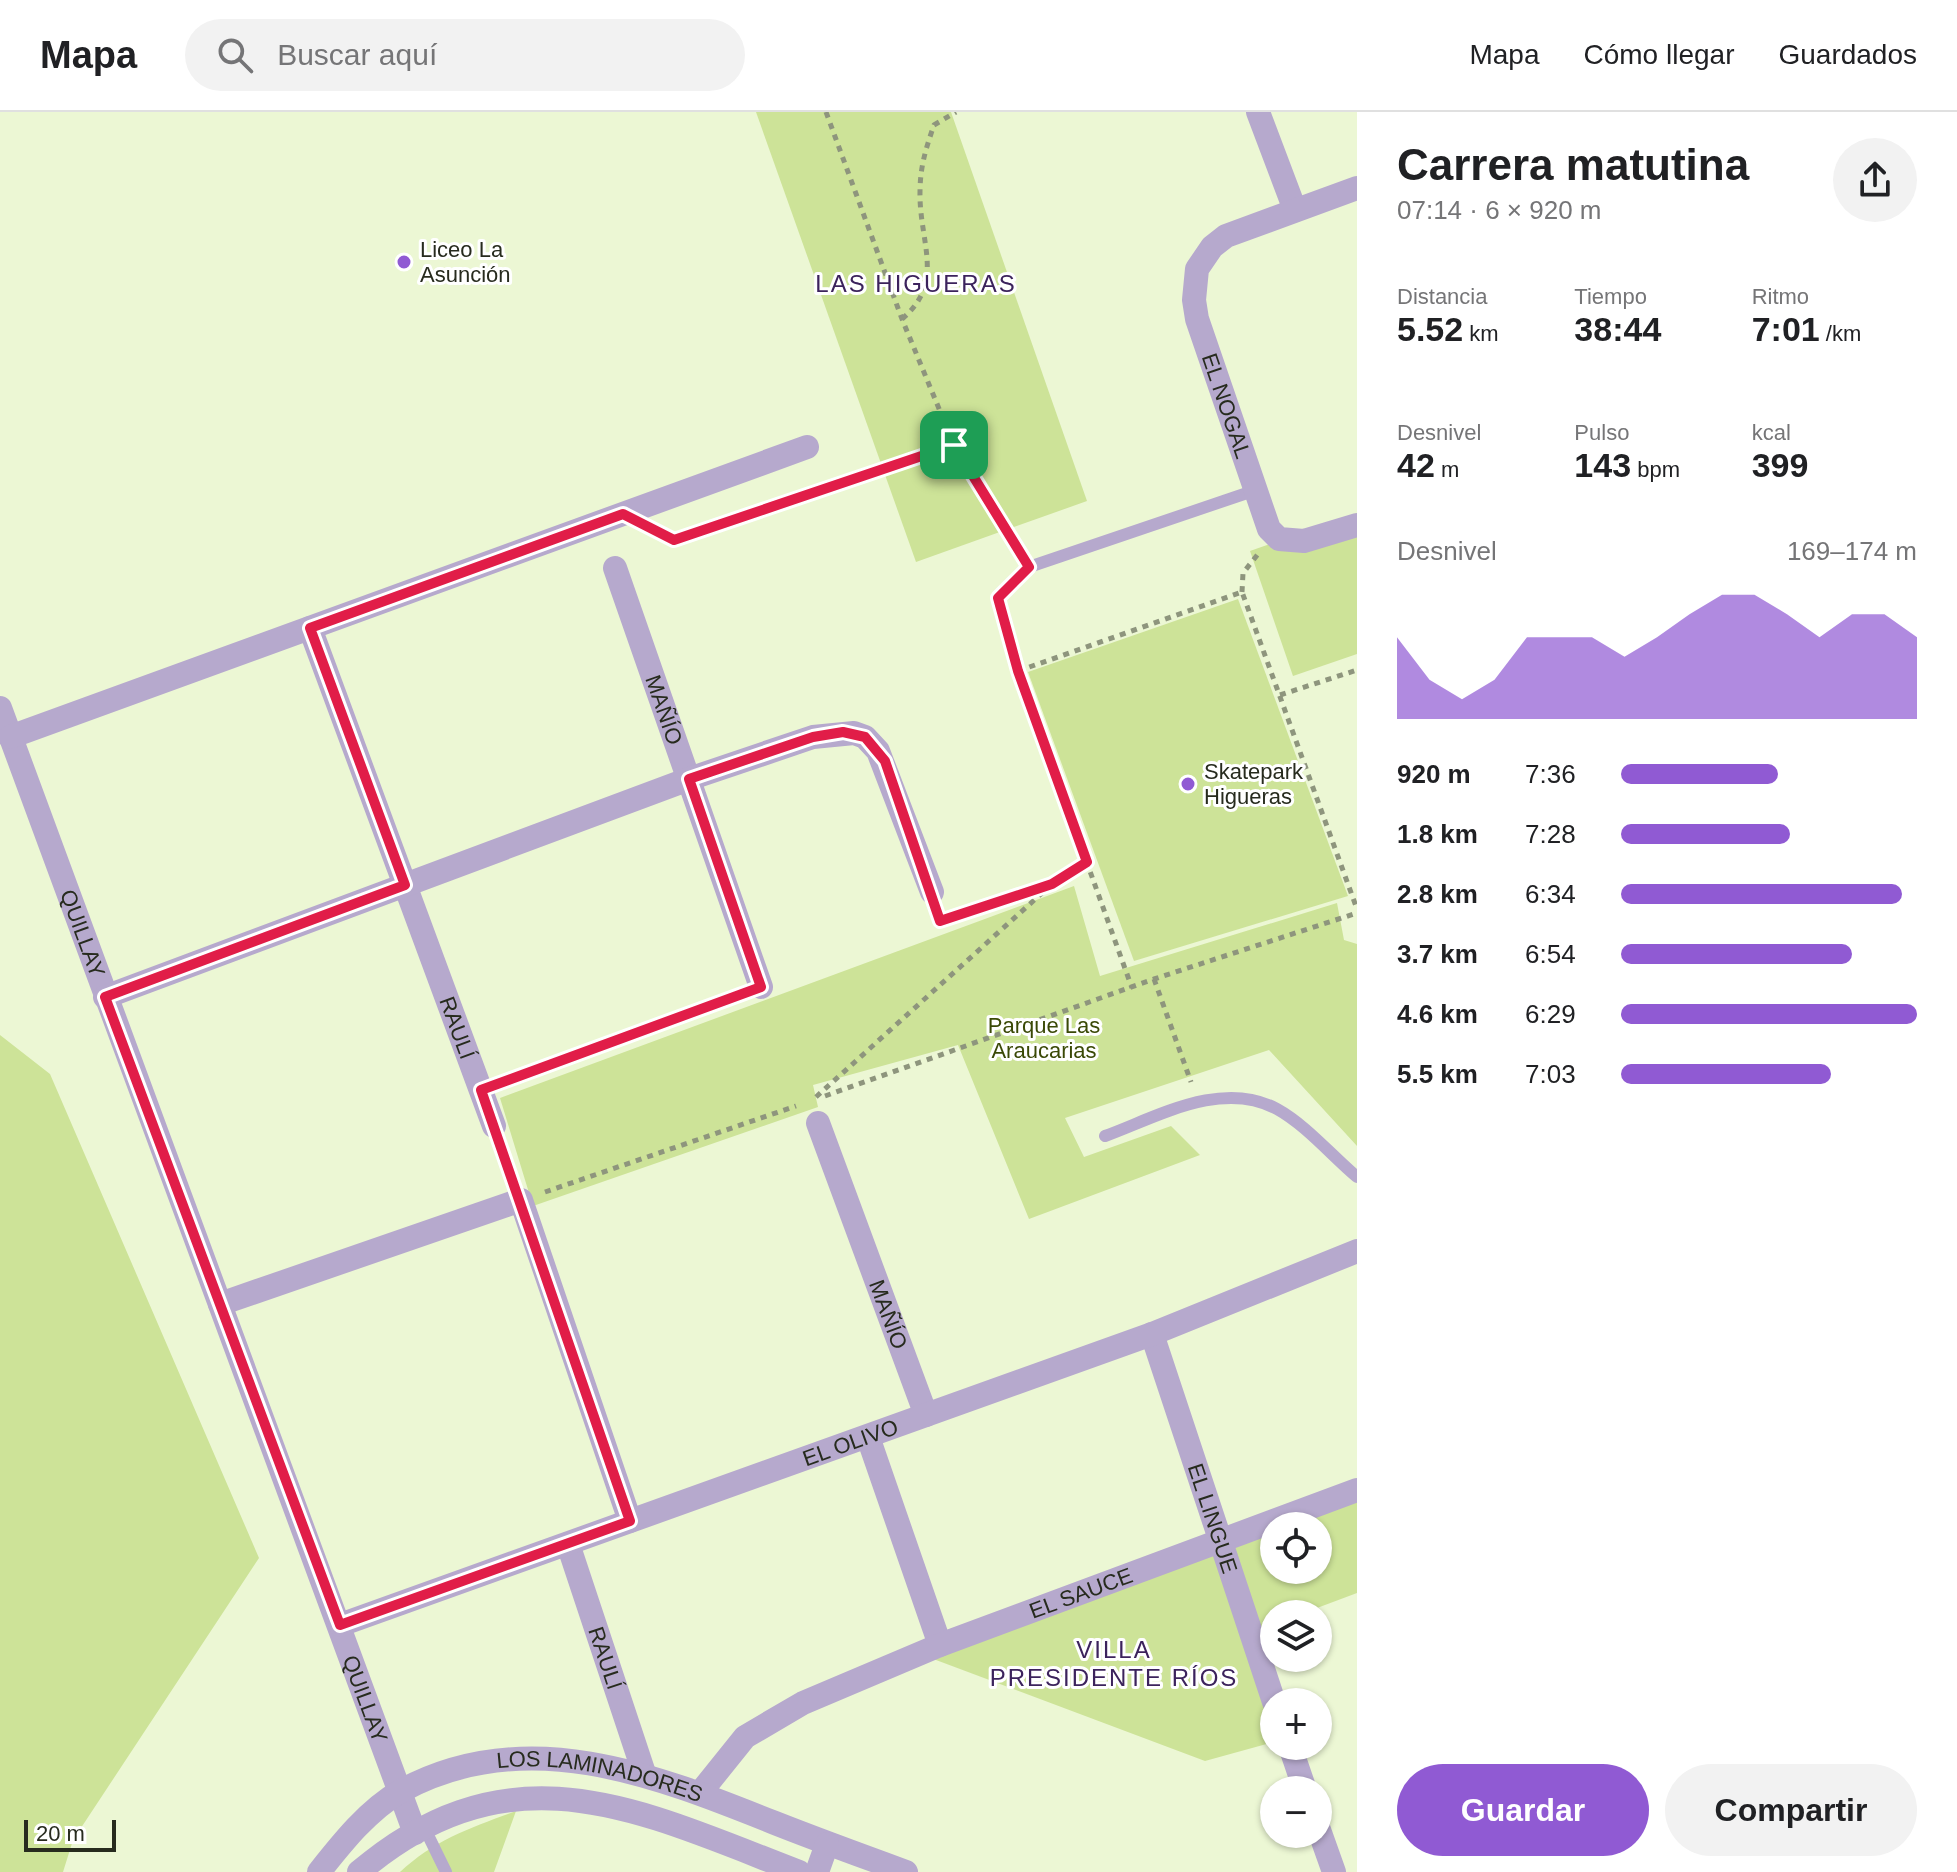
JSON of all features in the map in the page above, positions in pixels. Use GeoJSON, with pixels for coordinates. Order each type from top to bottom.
{"type":"FeatureCollection","features":[{"type":"Feature","properties":{"kind":"street"},"geometry":{"type":"LineString","coordinates":[[1258,112],[1295,210]]}},
{"type":"Feature","properties":{"kind":"street","name":"EL NOGAL"},"geometry":{"type":"LineString","coordinates":[[1279,539],[1269,529],[1197,319],[1194,282],[1202,260],[1226,236],[1357,189]]}},
{"type":"Feature","properties":{"kind":"street"},"geometry":{"type":"LineString","coordinates":[[8,744],[310,628],[807,447]]}},
{"type":"Feature","properties":{"kind":"street"},"geometry":{"type":"LineString","coordinates":[[1279,539],[1304,541],[1357,525]]}},
{"type":"Feature","properties":{"kind":"street","name":"MAÑÍO"},"geometry":{"type":"LineString","coordinates":[[615,568],[761,987]]}},
{"type":"Feature","properties":{"kind":"street","name":"RAULÍ"},"geometry":{"type":"LineString","coordinates":[[310,628],[494,1126]]}},
{"type":"Feature","properties":{"kind":"street","name":"QUILLAY"},"geometry":{"type":"LineString","coordinates":[[0,708],[8,744],[400,1792],[420,1830]]}},
{"type":"Feature","properties":{"kind":"street"},"geometry":{"type":"LineString","coordinates":[[105,997],[689,779],[813,737],[843,732],[865,737],[885,761],[932,892]]}},
{"type":"Feature","properties":{"kind":"street","name":"MAÑÍO"},"geometry":{"type":"LineString","coordinates":[[814,1112],[926,1415]]}},
{"type":"Feature","properties":{"kind":"street"},"geometry":{"type":"LineString","coordinates":[[220,1304],[521,1200],[630,1521]]}},
{"type":"Feature","properties":{"kind":"street","name":"EL OLIVO"},"geometry":{"type":"LineString","coordinates":[[340,1625],[1152,1334],[1357,1251]]}},
{"type":"Feature","properties":{"kind":"street","name":"EL LINGUE"},"geometry":{"type":"LineString","coordinates":[[1152,1334],[1269,1688]]}},
{"type":"Feature","properties":{"kind":"street"},"geometry":{"type":"LineString","coordinates":[[868,1437],[940,1645]]}},
{"type":"Feature","properties":{"kind":"street","name":"EL SAUCE"},"geometry":{"type":"LineString","coordinates":[[700,1793],[730,1753],[770,1719],[940,1645],[1219,1544],[1357,1490]]}},
{"type":"Feature","properties":{"kind":"street","name":"RAULÍ"},"geometry":{"type":"LineString","coordinates":[[568,1544],[644,1773]]}},
{"type":"Feature","properties":{"kind":"street","name":"LOS LAMINADORES"},"geometry":{"type":"LineString","coordinates":[[319,1872],[355,1830],[400,1792],[459,1767],[513,1759],[581,1760],[644,1773],[906,1872]]}},
{"type":"Feature","properties":{"kind":"street","name":"LOS LAMINADORES"},"geometry":{"type":"LineString","coordinates":[[359,1872],[440,1817],[487,1803],[543,1798],[591,1800],[633,1810],[799,1872]]}},
{"type":"Feature","properties":{"kind":"street"},"geometry":{"type":"LineString","coordinates":[[817,1872],[827,1844]]}},
{"type":"Feature","properties":{"kind":"street"},"geometry":{"type":"LineString","coordinates":[[1325,1848],[1334,1872]]}},
{"type":"Feature","properties":{"kind":"lane"},"geometry":{"type":"LineString","coordinates":[[1029,567],[1256,490]]}},
{"type":"Feature","properties":{"kind":"lane"},"geometry":{"type":"LineString","coordinates":[[1105,1136],[1198,1102],[1244,1097],[1280,1110],[1357,1177]]}},
{"type":"Feature","properties":{"kind":"lane"},"geometry":{"type":"LineString","coordinates":[[420,1830],[446,1872]]}},
{"type":"Feature","properties":{"kind":"path"},"geometry":{"type":"LineString","coordinates":[[826,112],[902,319],[954,445],[1029,567],[998,598],[1018,671],[1132,988],[1357,911],[1242,592],[1243,573],[1256,556],[1279,539]]}},
{"type":"Feature","properties":{"kind":"path"},"geometry":{"type":"LineString","coordinates":[[902,319],[925,294],[928,271],[920,196],[921,163],[934,125],[956,112]]}},
{"type":"Feature","properties":{"kind":"path"},"geometry":{"type":"LineString","coordinates":[[623,514],[674,540],[954,445]]}},
{"type":"Feature","properties":{"kind":"path"},"geometry":{"type":"LineString","coordinates":[[1018,671],[1242,592]]}},
{"type":"Feature","properties":{"kind":"path"},"geometry":{"type":"LineString","coordinates":[[1280,695],[1357,670]]}},
{"type":"Feature","properties":{"kind":"path"},"geometry":{"type":"LineString","coordinates":[[814,1112],[1052,884],[1087,862]]}},
{"type":"Feature","properties":{"kind":"path"},"geometry":{"type":"LineString","coordinates":[[932,892],[940,921],[1052,884]]}},
{"type":"Feature","properties":{"kind":"path"},"geometry":{"type":"LineString","coordinates":[[1154,979],[1198,1102]]}},
{"type":"Feature","properties":{"kind":"path"},"geometry":{"type":"LineString","coordinates":[[481,1090],[761,987]]}},
{"type":"Feature","properties":{"kind":"path"},"geometry":{"type":"LineString","coordinates":[[494,1126],[521,1200]]}},
{"type":"Feature","properties":{"kind":"green space"},"geometry":{"type":"Polygon","coordinates":[[[756,112],[951,112],[1087,501],[916,562],[756,112]]]}},
{"type":"Feature","properties":{"kind":"green space"},"geometry":{"type":"Polygon","coordinates":[[[1357,513],[1357,654],[1293,676],[1250,551],[1357,513]]]}},
{"type":"Feature","properties":{"kind":"green space","name":"Skatepark Higueras"},"geometry":{"type":"Polygon","coordinates":[[[1238,599],[1348,896],[1134,961],[1028,672],[1238,599]]]}},
{"type":"Feature","properties":{"kind":"green space","name":"Parque Las Araucarias"},"geometry":{"type":"Polygon","coordinates":[[[1074,886],[1100,976],[1337,903],[1344,940],[1357,944],[1357,1146],[1269,1050],[1065,1118],[1084,1157],[1171,1126],[1200,1155],[1029,1219],[958,1045],[813,1085],[818,1107],[533,1206],[500,1098],[1074,886]]]}},
{"type":"Feature","properties":{"kind":"green space"},"geometry":{"type":"Polygon","coordinates":[[[0,1035],[50,1074],[259,1558],[73,1840],[63,1872],[0,1872],[0,1035]]]}},
{"type":"Feature","properties":{"kind":"green space"},"geometry":{"type":"Polygon","coordinates":[[[1357,1493],[1357,1593],[1332,1602],[1260,1600],[1260,1629],[1250,1633],[1260,1662],[1260,1672],[1264,1672],[1269,1688],[1260,1688],[1260,1746],[1205,1761],[920,1654],[1260,1529],[1260,1584],[1332,1584],[1332,1512],[1305,1512],[1357,1493]]]}},
{"type":"Feature","properties":{"kind":"green space"},"geometry":{"type":"Polygon","coordinates":[[[516,1811],[494,1872],[400,1872],[440,1843],[516,1811]]]}},
{"type":"Feature","properties":{"kind":"place","name":"Liceo La Asunción"},"geometry":{"type":"Point","coordinates":[404,262]}},
{"type":"Feature","properties":{"kind":"place","name":"Skatepark Higueras"},"geometry":{"type":"Point","coordinates":[1188,784]}},
{"type":"Feature","properties":{"kind":"district","name":"LAS HIGUERAS"},"geometry":{"type":"Point","coordinates":[916,284]}},
{"type":"Feature","properties":{"kind":"district","name":"VILLA PRESIDENTE RÍOS"},"geometry":{"type":"Point","coordinates":[1114,1664]}},
{"type":"Feature","properties":{"kind":"route"},"geometry":{"type":"LineString","coordinates":[[954,445],[1029,567],[998,598],[1018,671],[1087,862],[1052,884],[940,921],[885,761],[865,737],[854,733],[827,733],[689,779],[761,987],[481,1090],[630,1521],[340,1625],[105,997],[405,885],[310,628],[623,514],[674,540],[954,445]]}}]}
